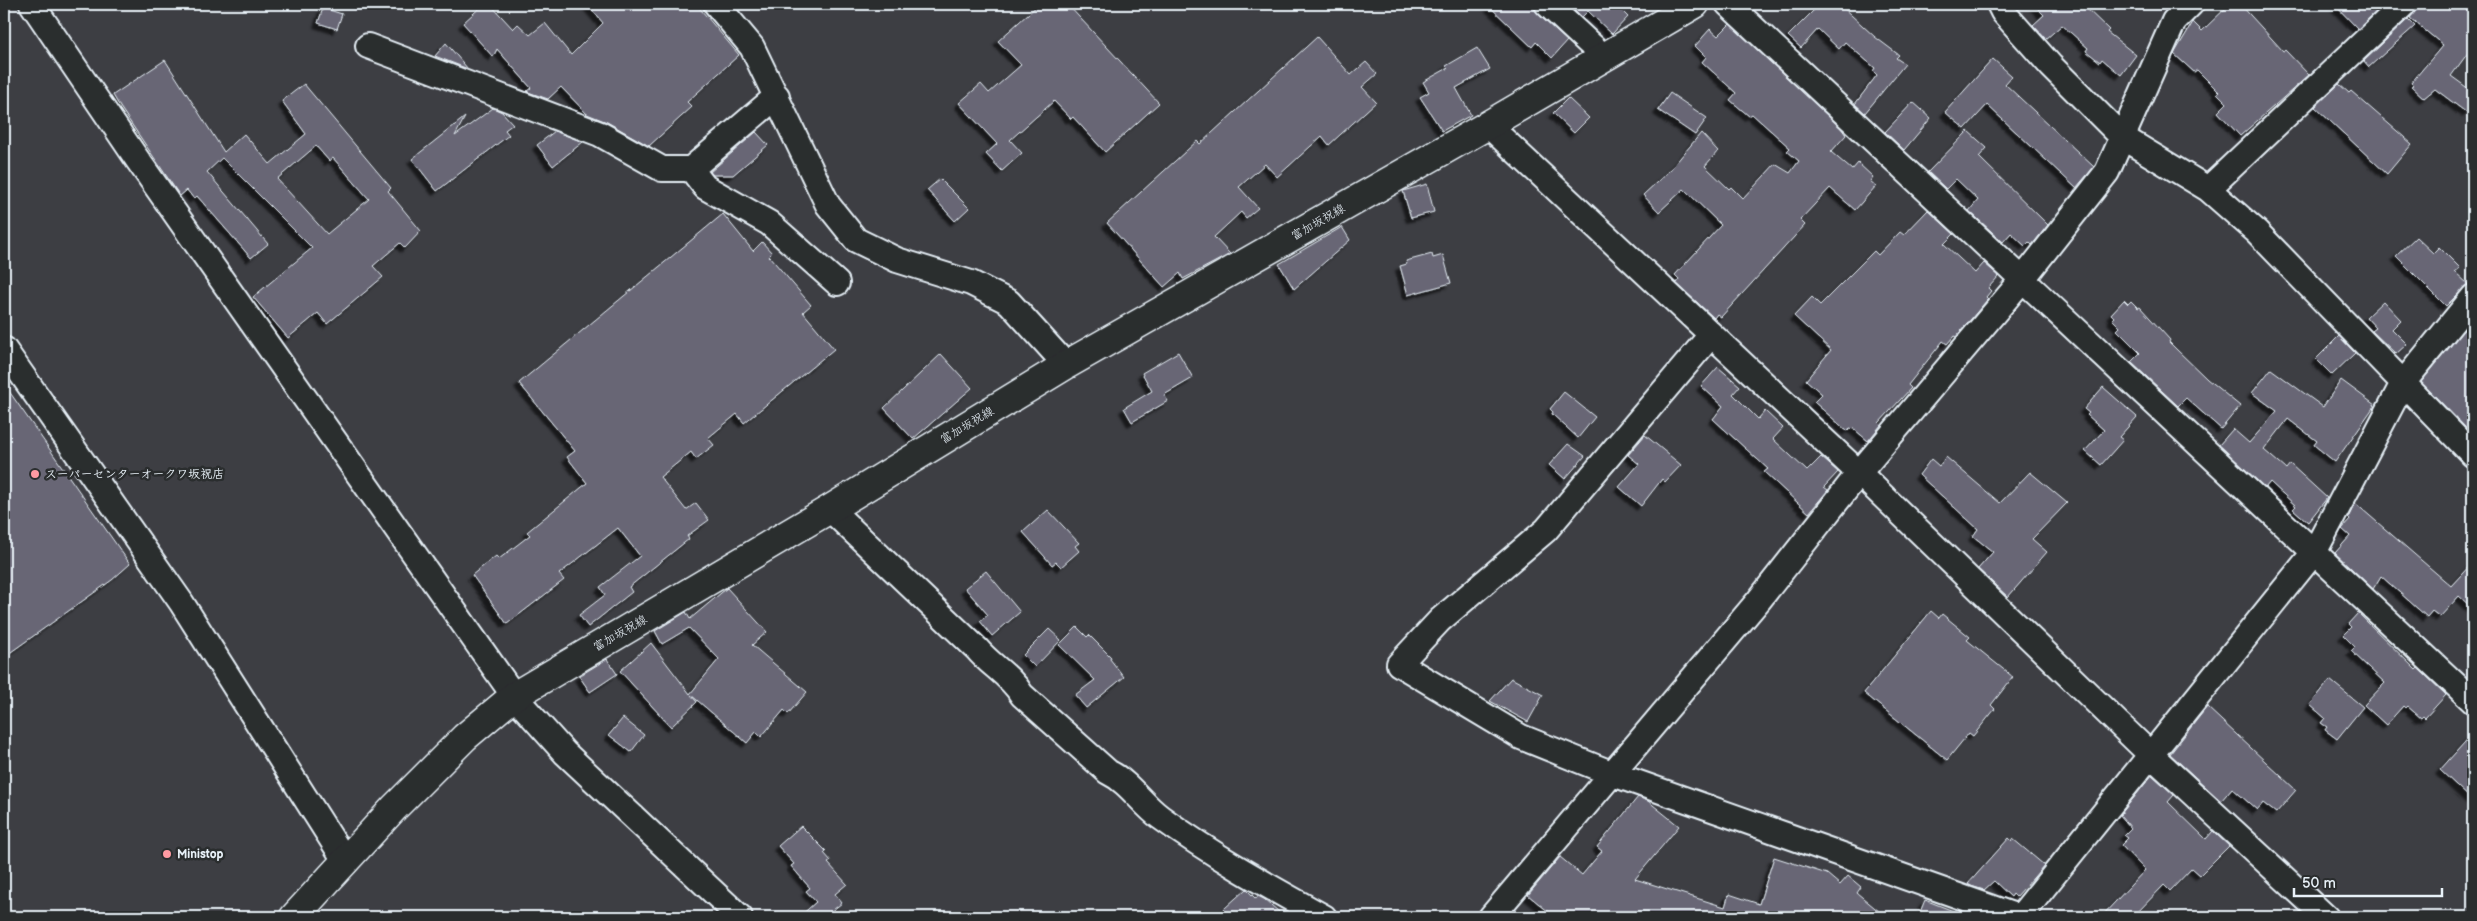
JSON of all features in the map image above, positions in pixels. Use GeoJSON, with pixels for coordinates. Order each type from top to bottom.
{"type":"FeatureCollection","features":[{"type":"Feature","properties":{"kind":"main road","name":"富加坂祝線"},"geometry":{"type":"LineString","coordinates":[[294,917],[394,808],[465,737],[514,696],[830,509],[1066,365],[1488,125],[1695,4]]}},
{"type":"Feature","properties":{"kind":"street"},"geometry":{"type":"LineString","coordinates":[[32,4],[137,158],[514,696],[565,752],[740,917]]}},
{"type":"Feature","properties":{"kind":"street"},"geometry":{"type":"LineString","coordinates":[[716,4],[752,47],[778,96],[828,205],[856,240],[897,260],[971,283],[1009,302],[1066,365]]}},
{"type":"Feature","properties":{"kind":"street"},"geometry":{"type":"LineString","coordinates":[[1547,4],[1604,57]]}},
{"type":"Feature","properties":{"kind":"street"},"geometry":{"type":"LineString","coordinates":[[1728,4],[2315,551],[2473,701]]}},
{"type":"Feature","properties":{"kind":"street"},"geometry":{"type":"LineString","coordinates":[[1999,4],[2003,12],[2052,66],[2122,137],[2208,189],[2257,232],[2473,455]]}},
{"type":"Feature","properties":{"kind":"street"},"geometry":{"type":"LineString","coordinates":[[1491,917],[1760,600],[1859,473],[2022,280],[2107,172],[2174,21],[2191,4]]}},
{"type":"Feature","properties":{"kind":"street"},"geometry":{"type":"LineString","coordinates":[[2208,189],[2404,4]]}},
{"type":"Feature","properties":{"kind":"street"},"geometry":{"type":"LineString","coordinates":[[368,46],[600,134],[662,169],[691,169],[778,96]]}},
{"type":"Feature","properties":{"kind":"street"},"geometry":{"type":"LineString","coordinates":[[1488,125],[1859,473],[2152,755],[2326,917]]}},
{"type":"Feature","properties":{"kind":"street"},"geometry":{"type":"LineString","coordinates":[[691,169],[705,187],[769,223],[837,283]]}},
{"type":"Feature","properties":{"kind":"street"},"geometry":{"type":"LineString","coordinates":[[1711,334],[1546,530],[1440,620],[1398,664],[1521,737],[1614,774],[2019,917],[2152,755],[2315,551],[2403,383],[2473,297]]}},
{"type":"Feature","properties":{"kind":"street"},"geometry":{"type":"LineString","coordinates":[[4,349],[180,602],[346,862]]}},
{"type":"Feature","properties":{"kind":"street"},"geometry":{"type":"LineString","coordinates":[[830,509],[977,649],[987,661],[1016,684],[1022,695],[1108,772],[1117,776],[1158,816],[1228,863],[1324,917]]}},
{"type":"Feature","properties":{"kind":"building"},"geometry":{"type":"Polygon","coordinates":[[[484,4],[490,4],[513,29],[518,24],[530,35],[545,23],[571,55],[603,23],[587,4],[696,4],[739,55],[687,102],[692,107],[649,146],[607,122],[587,114],[561,87],[548,99],[528,92],[531,88],[497,49],[493,57],[463,23],[484,4]]]}},
{"type":"Feature","properties":{"kind":"building"},"geometry":{"type":"Polygon","coordinates":[[[1039,4],[1067,4],[1159,103],[1105,152],[1073,117],[1071,119],[1054,101],[1010,140],[1022,153],[1002,171],[986,154],[997,144],[959,103],[981,84],[989,93],[1021,65],[998,41],[1039,4]]]}},
{"type":"Feature","properties":{"kind":"building"},"geometry":{"type":"Polygon","coordinates":[[[1487,4],[1534,4],[1538,14],[1567,41],[1552,58],[1536,42],[1532,47],[1487,4]]]}},
{"type":"Feature","properties":{"kind":"building"},"geometry":{"type":"Polygon","coordinates":[[[1567,4],[1615,4],[1628,17],[1612,34],[1588,11],[1582,17],[1567,4]]]}},
{"type":"Feature","properties":{"kind":"building"},"geometry":{"type":"Polygon","coordinates":[[[1820,4],[1839,4],[1875,37],[1899,55],[1896,58],[1905,64],[1865,113],[1855,104],[1877,75],[1873,71],[1875,68],[1845,42],[1839,49],[1818,29],[1801,48],[1788,36],[1820,4]]]}},
{"type":"Feature","properties":{"kind":"building"},"geometry":{"type":"Polygon","coordinates":[[[2033,4],[2082,4],[2109,30],[2107,32],[2136,55],[2121,75],[2102,59],[2100,62],[2086,51],[2088,48],[2062,25],[2046,39],[2033,25],[2044,15],[2033,4]]]}},
{"type":"Feature","properties":{"kind":"building"},"geometry":{"type":"Polygon","coordinates":[[[2230,4],[2240,4],[2283,51],[2285,50],[2309,75],[2240,136],[2218,112],[2227,103],[2217,93],[2219,92],[2197,70],[2194,72],[2174,54],[2193,22],[2202,31],[2230,4]]]}},
{"type":"Feature","properties":{"kind":"building"},"geometry":{"type":"Polygon","coordinates":[[[2334,4],[2382,4],[2383,5],[2358,29],[2334,4]]]}},
{"type":"Feature","properties":{"kind":"building"},"geometry":{"type":"Polygon","coordinates":[[[2421,4],[2462,4],[2473,13],[2473,46],[2451,76],[2473,92],[2473,104],[2467,113],[2435,89],[2424,98],[2411,86],[2413,85],[2411,83],[2443,45],[2410,18],[2421,4]]]}},
{"type":"Feature","properties":{"kind":"building"},"geometry":{"type":"Polygon","coordinates":[[[323,8],[342,14],[337,29],[318,23],[323,8]]]}},
{"type":"Feature","properties":{"kind":"building"},"geometry":{"type":"Polygon","coordinates":[[[2408,19],[2415,26],[2369,67],[2364,61],[2408,19]]]}},
{"type":"Feature","properties":{"kind":"building"},"geometry":{"type":"Polygon","coordinates":[[[1730,24],[1841,128],[1846,135],[1831,152],[1852,170],[1858,163],[1873,177],[1870,181],[1876,186],[1855,210],[1830,188],[1800,220],[1805,225],[1721,317],[1717,314],[1714,318],[1676,283],[1679,279],[1675,275],[1721,225],[1684,189],[1659,212],[1643,195],[1670,170],[1701,133],[1718,151],[1705,166],[1729,189],[1731,187],[1743,199],[1775,164],[1790,173],[1799,161],[1787,151],[1790,148],[1752,114],[1749,116],[1730,100],[1736,93],[1702,62],[1706,57],[1695,46],[1710,29],[1718,36],[1730,24]]]}},
{"type":"Feature","properties":{"kind":"building"},"geometry":{"type":"Polygon","coordinates":[[[1317,37],[1351,75],[1366,62],[1377,74],[1362,87],[1376,102],[1329,145],[1322,136],[1277,177],[1265,164],[1239,187],[1258,208],[1246,218],[1241,212],[1214,237],[1230,254],[1183,279],[1180,273],[1164,287],[1107,223],[1197,141],[1200,144],[1317,37]]]}},
{"type":"Feature","properties":{"kind":"building"},"geometry":{"type":"Polygon","coordinates":[[[446,43],[468,69],[435,56],[446,43]]]}},
{"type":"Feature","properties":{"kind":"building"},"geometry":{"type":"Polygon","coordinates":[[[1477,48],[1490,69],[1456,88],[1471,115],[1442,131],[1420,97],[1429,92],[1423,82],[1477,48]]]}},
{"type":"Feature","properties":{"kind":"building"},"geometry":{"type":"Polygon","coordinates":[[[1993,59],[2012,76],[2005,84],[2094,167],[2076,188],[1987,105],[1965,129],[1945,112],[1993,59]]]}},
{"type":"Feature","properties":{"kind":"building"},"geometry":{"type":"Polygon","coordinates":[[[165,60],[224,152],[244,134],[270,164],[306,134],[282,101],[304,84],[391,188],[388,191],[421,231],[405,248],[400,243],[373,266],[383,277],[327,324],[318,313],[288,338],[253,297],[312,248],[222,158],[207,172],[268,244],[251,258],[197,196],[194,199],[187,190],[180,196],[113,95],[165,60]],[[316,146],[277,179],[327,234],[369,199],[333,158],[329,161],[316,146]]]}},
{"type":"Feature","properties":{"kind":"building"},"geometry":{"type":"Polygon","coordinates":[[[2339,84],[2349,93],[2351,91],[2412,144],[2387,174],[2315,107],[2339,84]]]}},
{"type":"Feature","properties":{"kind":"building"},"geometry":{"type":"Polygon","coordinates":[[[1670,93],[1707,118],[1695,135],[1658,110],[1670,93]]]}},
{"type":"Feature","properties":{"kind":"building"},"geometry":{"type":"Polygon","coordinates":[[[1568,98],[1589,118],[1574,133],[1553,113],[1568,98]]]}},
{"type":"Feature","properties":{"kind":"building"},"geometry":{"type":"Polygon","coordinates":[[[1913,102],[1931,118],[1904,150],[1885,132],[1913,102]]]}},
{"type":"Feature","properties":{"kind":"building"},"geometry":{"type":"Polygon","coordinates":[[[493,108],[502,112],[513,124],[505,130],[509,135],[437,191],[412,159],[465,117],[455,136],[493,108]]]}},
{"type":"Feature","properties":{"kind":"building"},"geometry":{"type":"Polygon","coordinates":[[[555,131],[583,142],[553,166],[537,145],[555,131]]]}},
{"type":"Feature","properties":{"kind":"building"},"geometry":{"type":"Polygon","coordinates":[[[1968,131],[1987,148],[1979,157],[2048,225],[2032,245],[2029,242],[2025,246],[2011,233],[2003,242],[1969,211],[1978,200],[1956,179],[1946,189],[1928,172],[1968,131]]]}},
{"type":"Feature","properties":{"kind":"building"},"geometry":{"type":"Polygon","coordinates":[[[756,132],[768,145],[733,175],[713,175],[710,172],[756,132]]]}},
{"type":"Feature","properties":{"kind":"building"},"geometry":{"type":"Polygon","coordinates":[[[940,179],[969,208],[955,221],[927,190],[940,179]]]}},
{"type":"Feature","properties":{"kind":"building"},"geometry":{"type":"Polygon","coordinates":[[[1427,184],[1434,212],[1411,218],[1403,191],[1427,184]]]}},
{"type":"Feature","properties":{"kind":"building"},"geometry":{"type":"Polygon","coordinates":[[[1928,210],[1954,234],[1944,244],[1975,273],[1984,263],[1999,276],[1988,288],[1991,291],[1986,297],[1988,299],[1956,337],[1954,336],[1947,344],[1943,341],[1908,385],[1911,388],[1879,423],[1881,425],[1868,441],[1854,429],[1850,428],[1847,431],[1814,402],[1822,394],[1806,380],[1831,350],[1794,316],[1812,297],[1820,305],[1874,251],[1878,255],[1900,232],[1904,235],[1928,210]]]}},
{"type":"Feature","properties":{"kind":"building"},"geometry":{"type":"Polygon","coordinates":[[[723,214],[753,251],[762,242],[772,253],[769,256],[811,305],[803,312],[834,349],[744,423],[737,414],[708,438],[714,445],[696,459],[691,452],[660,477],[686,510],[696,503],[709,520],[687,536],[689,539],[629,587],[632,592],[588,627],[579,615],[605,595],[600,587],[640,556],[618,528],[559,574],[564,580],[507,624],[472,575],[496,556],[499,559],[530,535],[527,532],[587,483],[567,457],[575,451],[519,383],[723,214]]]}},
{"type":"Feature","properties":{"kind":"building"},"geometry":{"type":"Polygon","coordinates":[[[1342,227],[1350,240],[1294,289],[1279,264],[1342,227]]]}},
{"type":"Feature","properties":{"kind":"building"},"geometry":{"type":"Polygon","coordinates":[[[2416,237],[2433,253],[2439,247],[2460,268],[2455,272],[2468,284],[2446,306],[2396,256],[2416,237]]]}},
{"type":"Feature","properties":{"kind":"building"},"geometry":{"type":"Polygon","coordinates":[[[1432,254],[1433,258],[1443,255],[1451,283],[1408,295],[1400,266],[1407,264],[1406,261],[1432,254]]]}},
{"type":"Feature","properties":{"kind":"building"},"geometry":{"type":"Polygon","coordinates":[[[2124,300],[2128,304],[2131,301],[2138,308],[2140,307],[2176,349],[2207,379],[2240,406],[2221,429],[2186,398],[2178,406],[2131,362],[2140,353],[2117,330],[2120,327],[2112,319],[2114,317],[2111,314],[2124,300]]]}},
{"type":"Feature","properties":{"kind":"building"},"geometry":{"type":"Polygon","coordinates":[[[2383,301],[2401,320],[2392,329],[2407,344],[2396,354],[2372,331],[2376,328],[2366,317],[2383,301]]]}},
{"type":"Feature","properties":{"kind":"building"},"geometry":{"type":"Polygon","coordinates":[[[2473,318],[2473,424],[2468,430],[2421,382],[2473,318]]]}},
{"type":"Feature","properties":{"kind":"building"},"geometry":{"type":"Polygon","coordinates":[[[2339,336],[2355,353],[2332,375],[2316,359],[2339,336]]]}},
{"type":"Feature","properties":{"kind":"building"},"geometry":{"type":"Polygon","coordinates":[[[1178,352],[1193,378],[1164,395],[1168,401],[1132,422],[1124,408],[1152,391],[1142,373],[1178,352]]]}},
{"type":"Feature","properties":{"kind":"building"},"geometry":{"type":"Polygon","coordinates":[[[941,354],[972,388],[913,439],[884,408],[941,354]]]}},
{"type":"Feature","properties":{"kind":"building"},"geometry":{"type":"Polygon","coordinates":[[[1718,367],[1740,386],[1733,394],[1758,419],[1765,411],[1783,428],[1773,439],[1807,471],[1821,457],[1838,472],[1824,487],[1828,490],[1809,513],[1764,472],[1768,469],[1713,419],[1723,406],[1701,386],[1718,367]]]}},
{"type":"Feature","properties":{"kind":"building"},"geometry":{"type":"Polygon","coordinates":[[[2271,369],[2323,407],[2341,380],[2375,405],[2335,462],[2314,445],[2317,441],[2288,419],[2264,450],[2286,469],[2290,464],[2327,498],[2308,522],[2293,509],[2296,506],[2270,482],[2265,488],[2219,445],[2233,429],[2249,443],[2277,411],[2252,393],[2271,369]]]}},
{"type":"Feature","properties":{"kind":"building","name":"スーパーセンターオークワ坂祝店"},"geometry":{"type":"Polygon","coordinates":[[[4,384],[130,564],[112,580],[4,657],[4,384]]]}},
{"type":"Feature","properties":{"kind":"building"},"geometry":{"type":"Polygon","coordinates":[[[2103,387],[2137,417],[2119,437],[2123,440],[2101,465],[2085,451],[2104,430],[2087,415],[2089,413],[2084,409],[2103,387]]]}},
{"type":"Feature","properties":{"kind":"building"},"geometry":{"type":"Polygon","coordinates":[[[1564,392],[1595,417],[1578,438],[1552,414],[1553,412],[1550,409],[1564,392]]]}},
{"type":"Feature","properties":{"kind":"building"},"geometry":{"type":"Polygon","coordinates":[[[1645,435],[1681,465],[1665,482],[1662,479],[1641,506],[1619,487],[1639,464],[1628,455],[1645,435]]]}},
{"type":"Feature","properties":{"kind":"building"},"geometry":{"type":"Polygon","coordinates":[[[1568,444],[1585,456],[1565,479],[1549,465],[1568,444]]]}},
{"type":"Feature","properties":{"kind":"building"},"geometry":{"type":"Polygon","coordinates":[[[1946,457],[2000,503],[2030,472],[2067,503],[2032,539],[2047,552],[2008,597],[1978,569],[1993,552],[1973,536],[1978,529],[1919,475],[1931,459],[1939,466],[1946,457]]]}},
{"type":"Feature","properties":{"kind":"building"},"geometry":{"type":"Polygon","coordinates":[[[2355,503],[2451,586],[2473,562],[2473,609],[2459,596],[2440,617],[2432,611],[2427,617],[2381,576],[2373,589],[2335,553],[2350,536],[2342,529],[2350,520],[2348,518],[2355,503]]]}},
{"type":"Feature","properties":{"kind":"building"},"geometry":{"type":"Polygon","coordinates":[[[1048,510],[1079,543],[1075,546],[1079,551],[1061,567],[1056,562],[1052,565],[1023,532],[1048,510]]]}},
{"type":"Feature","properties":{"kind":"building"},"geometry":{"type":"Polygon","coordinates":[[[986,571],[1020,612],[992,636],[980,621],[988,615],[965,588],[986,571]]]}},
{"type":"Feature","properties":{"kind":"building"},"geometry":{"type":"Polygon","coordinates":[[[727,588],[767,632],[752,645],[807,692],[788,714],[784,710],[761,737],[756,732],[747,743],[691,695],[697,702],[671,727],[620,671],[651,643],[690,694],[719,659],[689,628],[662,644],[655,631],[686,612],[690,619],[727,588]]]}},
{"type":"Feature","properties":{"kind":"building"},"geometry":{"type":"Polygon","coordinates":[[[1931,611],[1939,618],[1942,614],[1970,637],[1967,640],[2013,677],[1991,705],[1995,709],[1973,736],[1969,733],[1947,760],[1864,693],[1931,611]]]}},
{"type":"Feature","properties":{"kind":"building"},"geometry":{"type":"Polygon","coordinates":[[[2358,613],[2416,670],[2418,668],[2446,695],[2425,718],[2423,716],[2421,718],[2407,706],[2405,708],[2403,706],[2386,725],[2364,705],[2385,683],[2351,651],[2355,647],[2343,635],[2351,627],[2348,624],[2358,613]]]}},
{"type":"Feature","properties":{"kind":"building"},"geometry":{"type":"Polygon","coordinates":[[[1077,627],[1087,637],[1089,635],[1111,657],[1110,659],[1124,677],[1086,708],[1075,695],[1095,680],[1059,645],[1077,627]]]}},
{"type":"Feature","properties":{"kind":"building"},"geometry":{"type":"Polygon","coordinates":[[[1049,629],[1061,640],[1035,667],[1023,655],[1049,629]]]}},
{"type":"Feature","properties":{"kind":"building"},"geometry":{"type":"Polygon","coordinates":[[[607,659],[617,674],[590,692],[579,676],[607,659]]]}},
{"type":"Feature","properties":{"kind":"building"},"geometry":{"type":"Polygon","coordinates":[[[1511,678],[1543,695],[1528,722],[1490,701],[1511,678]]]}},
{"type":"Feature","properties":{"kind":"building"},"geometry":{"type":"Polygon","coordinates":[[[2330,680],[2363,707],[2337,739],[2325,730],[2327,727],[2321,723],[2325,718],[2310,705],[2330,680]]]}},
{"type":"Feature","properties":{"kind":"building"},"geometry":{"type":"Polygon","coordinates":[[[2207,707],[2296,790],[2276,813],[2263,803],[2257,810],[2232,788],[2221,801],[2170,754],[2207,707]]]}},
{"type":"Feature","properties":{"kind":"building"},"geometry":{"type":"Polygon","coordinates":[[[623,718],[644,735],[631,752],[609,735],[623,718]]]}},
{"type":"Feature","properties":{"kind":"building"},"geometry":{"type":"Polygon","coordinates":[[[2473,733],[2473,801],[2440,770],[2473,733]]]}},
{"type":"Feature","properties":{"kind":"building"},"geometry":{"type":"Polygon","coordinates":[[[2152,775],[2174,795],[2168,802],[2206,839],[2213,831],[2229,846],[2200,875],[2192,868],[2170,891],[2164,885],[2133,917],[2101,917],[2145,870],[2121,845],[2128,838],[2124,835],[2131,828],[2120,815],[2152,775]]]}},
{"type":"Feature","properties":{"kind":"building"},"geometry":{"type":"Polygon","coordinates":[[[1638,797],[1648,801],[1679,826],[1635,879],[1725,907],[1729,894],[1759,904],[1774,857],[1827,874],[1840,885],[1848,876],[1861,887],[1857,893],[1886,917],[1555,917],[1528,895],[1560,857],[1582,875],[1602,851],[1597,847],[1638,797]]]}},
{"type":"Feature","properties":{"kind":"building"},"geometry":{"type":"Polygon","coordinates":[[[801,826],[826,851],[824,853],[831,861],[828,863],[847,884],[835,894],[842,903],[824,917],[799,917],[816,902],[806,891],[810,888],[791,866],[794,864],[778,846],[801,826]]]}},
{"type":"Feature","properties":{"kind":"building"},"geometry":{"type":"Polygon","coordinates":[[[2009,838],[2012,841],[2013,839],[2044,865],[2034,877],[2016,897],[2013,894],[2011,897],[1994,881],[1984,890],[1968,884],[2009,838]]]}},
{"type":"Feature","properties":{"kind":"building"},"geometry":{"type":"Polygon","coordinates":[[[1246,889],[1256,899],[1258,896],[1264,899],[1285,917],[1215,917],[1246,889]]]}},
{"type":"Feature","properties":{"kind":"building"},"geometry":{"type":"Polygon","coordinates":[[[1925,900],[1966,916],[1918,917],[1925,900]]]}},
{"type":"Feature","properties":{"kind":"place","name":"スーパーセンターオークワ坂祝店"},"geometry":{"type":"Point","coordinates":[35,474]}},
{"type":"Feature","properties":{"kind":"place","name":"Ministop"},"geometry":{"type":"Point","coordinates":[167,854]}}]}
